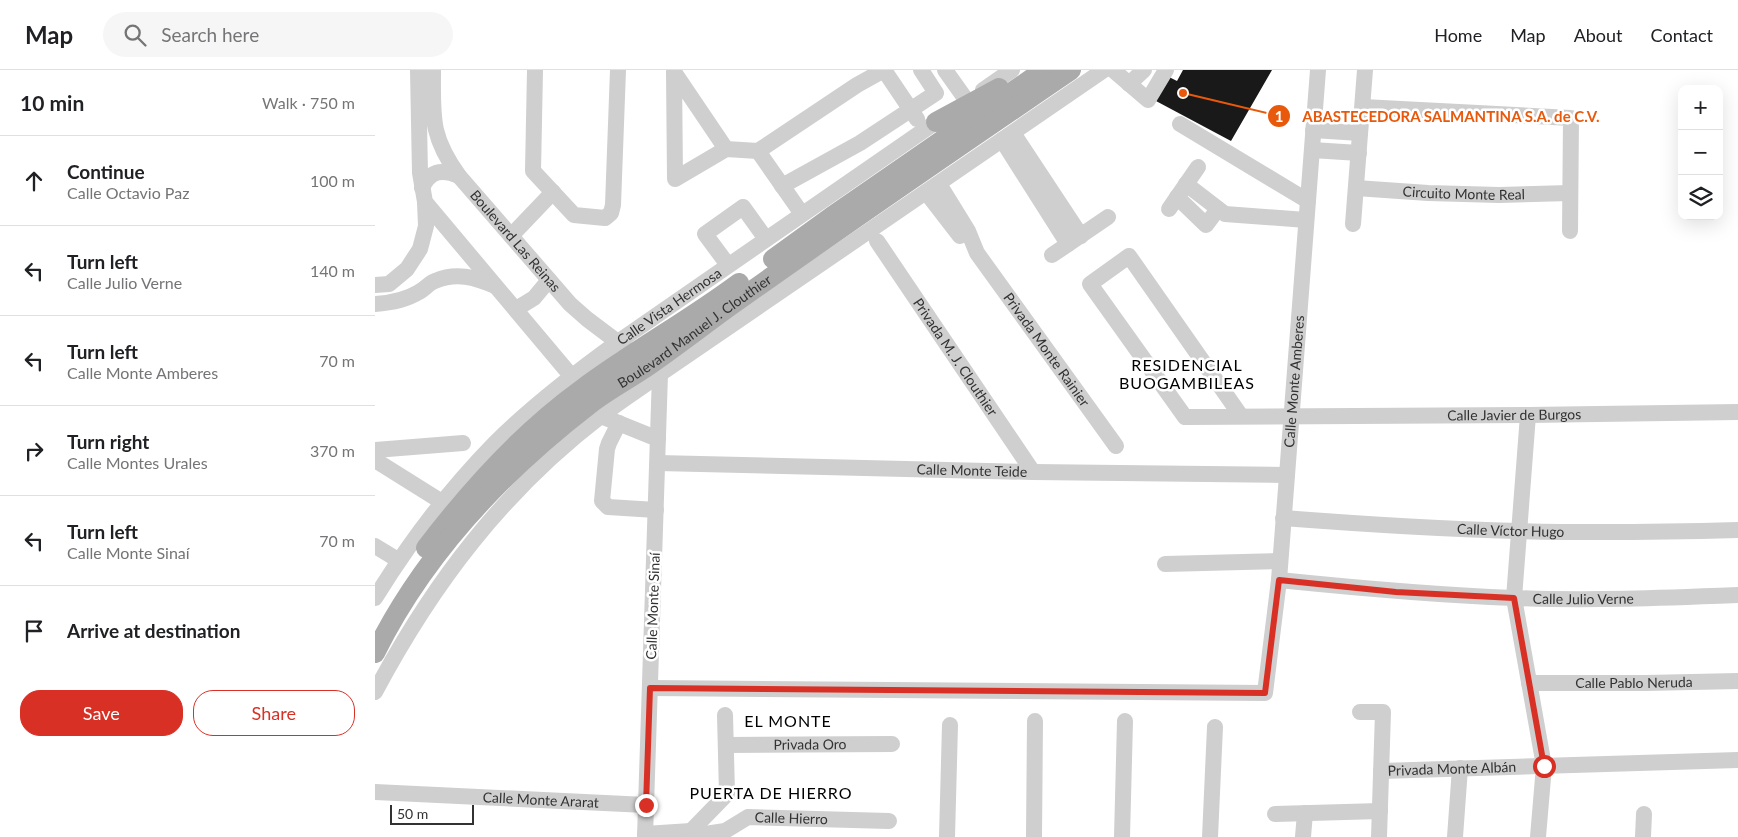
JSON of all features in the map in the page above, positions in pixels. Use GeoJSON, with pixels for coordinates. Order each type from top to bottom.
{"type":"FeatureCollection","features":[{"type":"Feature","properties":{"kind":"main road"},"geometry":{"type":"LineString","coordinates":[[930,126],[996,89],[1043,70]]}},
{"type":"Feature","properties":{"kind":"main road","name":"Boulevard Manuel J. Clouthier"},"geometry":{"type":"LineString","coordinates":[[640,359],[831,217],[1043,70]]}},
{"type":"Feature","properties":{"kind":"main road","name":"Boulevard Manuel J. Clouthier"},"geometry":{"type":"LineString","coordinates":[[375,626],[411,568],[455,509],[505,455],[543,420],[587,396],[640,359],[837,230],[1071,70]]}},
{"type":"Feature","properties":{"kind":"main road","name":"Boulevard Manuel J. Clouthier"},"geometry":{"type":"LineString","coordinates":[[375,653],[383,636],[426,569],[475,508],[587,396]]}},
{"type":"Feature","properties":{"kind":"street"},"geometry":{"type":"LineString","coordinates":[[375,285],[389,284],[407,269],[420,249],[426,226],[419,159],[418,70]]}},
{"type":"Feature","properties":{"kind":"street","name":"Boulevard Las Reinas"},"geometry":{"type":"LineString","coordinates":[[433,70],[433,121],[447,160],[570,304],[640,359]]}},
{"type":"Feature","properties":{"kind":"street"},"geometry":{"type":"LineString","coordinates":[[535,70],[533,171],[574,215],[605,218],[611,213],[613,206],[618,70]]}},
{"type":"Feature","properties":{"kind":"street"},"geometry":{"type":"LineString","coordinates":[[726,149],[674,72],[675,178],[726,149],[758,151],[857,85],[884,70],[911,110],[930,126]]}},
{"type":"Feature","properties":{"kind":"street"},"geometry":{"type":"LineString","coordinates":[[782,186],[859,143],[936,93],[921,70]]}},
{"type":"Feature","properties":{"kind":"street"},"geometry":{"type":"LineString","coordinates":[[945,70],[967,101]]}},
{"type":"Feature","properties":{"kind":"street","name":"Calle Vista Hermosa"},"geometry":{"type":"LineString","coordinates":[[375,598],[398,560],[442,502],[495,444],[587,396],[640,359],[728,265],[1012,70]]}},
{"type":"Feature","properties":{"kind":"street"},"geometry":{"type":"LineString","coordinates":[[640,359],[933,188],[1104,70]]}},
{"type":"Feature","properties":{"kind":"street"},"geometry":{"type":"LineString","coordinates":[[1113,70],[1148,100],[1166,70]]}},
{"type":"Feature","properties":{"kind":"street"},"geometry":{"type":"LineString","coordinates":[[1129,84],[1144,70]]}},
{"type":"Feature","properties":{"kind":"street","name":"Calle Monte Amberes"},"geometry":{"type":"LineString","coordinates":[[650,688],[1265,693],[1279,580],[1318,70]]}},
{"type":"Feature","properties":{"kind":"street"},"geometry":{"type":"LineString","coordinates":[[1353,224],[1365,70]]}},
{"type":"Feature","properties":{"kind":"street"},"geometry":{"type":"LineString","coordinates":[[1363,107],[1571,118],[1570,231]]}},
{"type":"Feature","properties":{"kind":"street"},"geometry":{"type":"LineString","coordinates":[[1180,124],[1308,201]]}},
{"type":"Feature","properties":{"kind":"street"},"geometry":{"type":"LineString","coordinates":[[1313,130],[1361,133]]}},
{"type":"Feature","properties":{"kind":"street"},"geometry":{"type":"LineString","coordinates":[[1007,136],[1075,240]]}},
{"type":"Feature","properties":{"kind":"street"},"geometry":{"type":"LineString","coordinates":[[1312,150],[1359,153]]}},
{"type":"Feature","properties":{"kind":"street"},"geometry":{"type":"LineString","coordinates":[[758,151],[802,214]]}},
{"type":"Feature","properties":{"kind":"street"},"geometry":{"type":"LineString","coordinates":[[1198,167],[1177,197],[1206,225],[1218,209],[1225,214],[1306,220]]}},
{"type":"Feature","properties":{"kind":"street"},"geometry":{"type":"LineString","coordinates":[[459,176],[449,172],[437,172],[425,181],[423,195],[587,396],[619,423],[658,438]]}},
{"type":"Feature","properties":{"kind":"street","name":"Privada Monte Rainier"},"geometry":{"type":"LineString","coordinates":[[933,188],[967,231],[977,253],[1116,446]]}},
{"type":"Feature","properties":{"kind":"street","name":"Circuito Monte Real"},"geometry":{"type":"LineString","coordinates":[[1356,188],[1428,193],[1570,193]]}},
{"type":"Feature","properties":{"kind":"street"},"geometry":{"type":"LineString","coordinates":[[511,236],[553,192]]}},
{"type":"Feature","properties":{"kind":"street"},"geometry":{"type":"LineString","coordinates":[[728,265],[705,234],[743,207],[766,239]]}},
{"type":"Feature","properties":{"kind":"street"},"geometry":{"type":"LineString","coordinates":[[1052,255],[1109,217]]}},
{"type":"Feature","properties":{"kind":"street","name":"Privada M. J. Clouthier"},"geometry":{"type":"LineString","coordinates":[[877,241],[1033,472]]}},
{"type":"Feature","properties":{"kind":"street","name":"Calle Javier de Burgos"},"geometry":{"type":"LineString","coordinates":[[1241,416],[1129,256],[1090,284],[1185,417],[1738,412]]}},
{"type":"Feature","properties":{"kind":"street"},"geometry":{"type":"LineString","coordinates":[[375,304],[401,300],[419,293],[434,281],[455,276],[476,278],[496,286]]}},
{"type":"Feature","properties":{"kind":"street"},"geometry":{"type":"LineString","coordinates":[[515,309],[534,298],[549,280]]}},
{"type":"Feature","properties":{"kind":"street","name":"Calle Monte Sinaí"},"geometry":{"type":"LineString","coordinates":[[640,359],[658,438],[645,836]]}},
{"type":"Feature","properties":{"kind":"street"},"geometry":{"type":"LineString","coordinates":[[377,685],[424,607],[454,564],[524,484],[563,448],[587,396]]}},
{"type":"Feature","properties":{"kind":"street"},"geometry":{"type":"LineString","coordinates":[[1527,415],[1514,598],[1544,766],[1538,837]]}},
{"type":"Feature","properties":{"kind":"street"},"geometry":{"type":"LineString","coordinates":[[619,423],[607,449],[602,501],[608,507],[656,510]]}},
{"type":"Feature","properties":{"kind":"street"},"geometry":{"type":"LineString","coordinates":[[375,450],[463,443]]}},
{"type":"Feature","properties":{"kind":"street"},"geometry":{"type":"LineString","coordinates":[[375,460],[442,502]]}},
{"type":"Feature","properties":{"kind":"street","name":"Calle Monte Teide"},"geometry":{"type":"LineString","coordinates":[[657,463],[1033,472],[1287,475]]}},
{"type":"Feature","properties":{"kind":"street","name":"Calle Víctor Hugo"},"geometry":{"type":"LineString","coordinates":[[1283,518],[1401,527],[1519,531],[1648,532],[1738,530]]}},
{"type":"Feature","properties":{"kind":"street"},"geometry":{"type":"LineString","coordinates":[[375,546],[398,560]]}},
{"type":"Feature","properties":{"kind":"street"},"geometry":{"type":"LineString","coordinates":[[1165,564],[1280,561]]}},
{"type":"Feature","properties":{"kind":"street","name":"Calle Julio Verne"},"geometry":{"type":"LineString","coordinates":[[1279,580],[1396,592],[1514,598],[1642,599],[1738,595]]}},
{"type":"Feature","properties":{"kind":"street","name":"Calle Pablo Neruda"},"geometry":{"type":"LineString","coordinates":[[1529,683],[1738,681]]}},
{"type":"Feature","properties":{"kind":"street","name":"Privada Monte Albán"},"geometry":{"type":"LineString","coordinates":[[1360,712],[1383,712],[1381,771],[1738,760]]}},
{"type":"Feature","properties":{"kind":"street"},"geometry":{"type":"LineString","coordinates":[[694,835],[727,794],[725,715]]}},
{"type":"Feature","properties":{"kind":"street"},"geometry":{"type":"LineString","coordinates":[[1034,837],[1035,721]]}},
{"type":"Feature","properties":{"kind":"street"},"geometry":{"type":"LineString","coordinates":[[1122,837],[1125,721]]}},
{"type":"Feature","properties":{"kind":"street"},"geometry":{"type":"LineString","coordinates":[[947,837],[950,725]]}},
{"type":"Feature","properties":{"kind":"street"},"geometry":{"type":"LineString","coordinates":[[1210,837],[1215,727]]}},
{"type":"Feature","properties":{"kind":"street","name":"Privada Oro"},"geometry":{"type":"LineString","coordinates":[[726,745],[893,744]]}},
{"type":"Feature","properties":{"kind":"street"},"geometry":{"type":"LineString","coordinates":[[1455,837],[1460,768]]}},
{"type":"Feature","properties":{"kind":"street"},"geometry":{"type":"LineString","coordinates":[[1379,837],[1381,771]]}},
{"type":"Feature","properties":{"kind":"street","name":"Calle Monte Ararat"},"geometry":{"type":"LineString","coordinates":[[375,792],[646,805]]}},
{"type":"Feature","properties":{"kind":"street"},"geometry":{"type":"LineString","coordinates":[[1275,814],[1380,811]]}},
{"type":"Feature","properties":{"kind":"street"},"geometry":{"type":"LineString","coordinates":[[1303,837],[1305,813]]}},
{"type":"Feature","properties":{"kind":"street"},"geometry":{"type":"LineString","coordinates":[[1643,837],[1644,814]]}},
{"type":"Feature","properties":{"kind":"street","name":"Calle Hierro"},"geometry":{"type":"LineString","coordinates":[[645,836],[694,835],[725,831],[749,817],[889,821]]}},
{"type":"Feature","properties":{"kind":"building"},"geometry":{"type":"Polygon","coordinates":[[[1183,70],[1272,70],[1231,141],[1156,101],[1169,77],[1177,81],[1183,70]]]}},
{"type":"Feature","properties":{"kind":"place","name":"ABASTECEDORA SALMANTINA S.A. de C.V."},"geometry":{"type":"Point","coordinates":[1183,93]}},
{"type":"Feature","properties":{"kind":"district","name":"RESIDENCIAL BUOGAMBILEAS"},"geometry":{"type":"Point","coordinates":[1187,374]}},
{"type":"Feature","properties":{"kind":"district","name":"EL MONTE"},"geometry":{"type":"Point","coordinates":[788,721]}},
{"type":"Feature","properties":{"kind":"district","name":"PUERTA DE HIERRO"},"geometry":{"type":"Point","coordinates":[771,793]}},
{"type":"Feature","properties":{"kind":"route"},"geometry":{"type":"LineString","coordinates":[[646,805],[650,688],[1265,693],[1279,580],[1396,592],[1514,598],[1544,766]]}}]}
